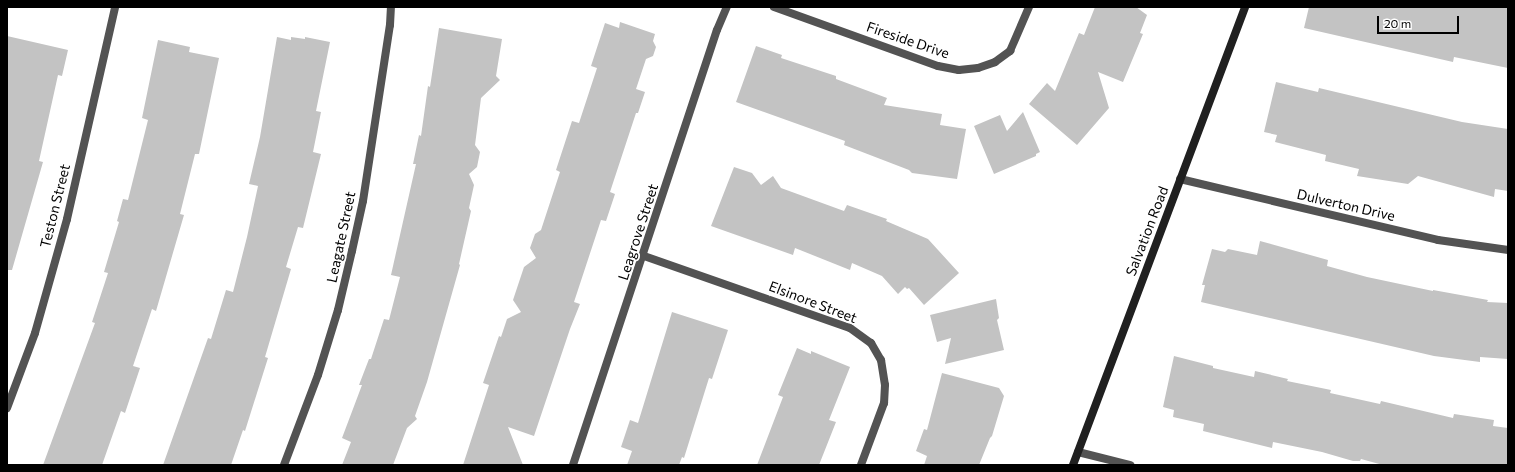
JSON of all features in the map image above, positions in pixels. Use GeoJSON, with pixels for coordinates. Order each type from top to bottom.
{"type":"FeatureCollection","features":[{"type":"Feature","properties":{"kind":"street","name":"Teston Street"},"geometry":{"type":"LineString","coordinates":[[7,408],[34,333],[67,220],[116,7]]}},
{"type":"Feature","properties":{"kind":"street","name":"Leagate Street"},"geometry":{"type":"LineString","coordinates":[[284,465],[318,375],[338,310],[352,251],[363,201],[390,25],[391,7]]}},
{"type":"Feature","properties":{"kind":"street","name":"Leagrove Street"},"geometry":{"type":"LineString","coordinates":[[573,465],[644,256],[717,30],[727,7]]}},
{"type":"Feature","properties":{"kind":"street","name":"Fireside Drive"},"geometry":{"type":"LineString","coordinates":[[774,7],[938,66],[959,70],[978,68],[995,62],[1010,51],[1029,7]]}},
{"type":"Feature","properties":{"kind":"street","name":"Salvation Road"},"geometry":{"type":"LineString","coordinates":[[1073,465],[1245,7]]}},
{"type":"Feature","properties":{"kind":"street","name":"Dulverton Drive"},"geometry":{"type":"LineString","coordinates":[[1180,179],[1438,240],[1508,250]]}},
{"type":"Feature","properties":{"kind":"street","name":"Elsinore Street"},"geometry":{"type":"LineString","coordinates":[[644,256],[850,328],[871,343],[881,360],[885,385],[884,403],[861,465]]}},
{"type":"Feature","properties":{"kind":"street"},"geometry":{"type":"LineString","coordinates":[[1078,452],[1130,465]]}},
{"type":"Feature","properties":{"kind":"building"},"geometry":{"type":"Polygon","coordinates":[[[1095,7],[1136,7],[1147,15],[1140,33],[1143,34],[1123,82],[1098,72],[1109,108],[1077,145],[1029,104],[1047,83],[1055,91],[1079,33],[1084,35],[1095,7]]]}},
{"type":"Feature","properties":{"kind":"building"},"geometry":{"type":"Polygon","coordinates":[[[1309,7],[1508,7],[1508,68],[1454,57],[1453,62],[1304,28],[1309,7]]]}},
{"type":"Feature","properties":{"kind":"building"},"geometry":{"type":"Polygon","coordinates":[[[620,22],[655,34],[653,41],[656,47],[653,56],[646,59],[636,89],[645,92],[638,113],[636,113],[610,192],[615,194],[606,221],[601,220],[574,302],[580,304],[570,329],[534,436],[508,427],[523,465],[463,465],[489,385],[483,383],[499,336],[501,337],[507,319],[521,312],[513,300],[524,267],[536,258],[530,248],[535,234],[541,230],[560,172],[556,170],[572,121],[579,123],[597,68],[591,66],[605,23],[619,28],[620,22]]]}},
{"type":"Feature","properties":{"kind":"building"},"geometry":{"type":"Polygon","coordinates":[[[439,28],[502,39],[496,76],[500,80],[481,98],[475,145],[480,152],[477,167],[469,174],[474,185],[469,208],[471,211],[460,265],[427,382],[415,416],[417,419],[407,428],[393,465],[342,465],[351,442],[342,438],[362,385],[359,385],[369,359],[371,359],[384,319],[389,320],[400,277],[391,275],[416,164],[413,164],[419,135],[421,136],[428,86],[430,87],[439,28]]]}},
{"type":"Feature","properties":{"kind":"building"},"geometry":{"type":"Polygon","coordinates":[[[7,36],[68,50],[62,76],[58,75],[39,161],[43,162],[12,270],[7,270],[7,36]]]}},
{"type":"Feature","properties":{"kind":"building"},"geometry":{"type":"Polygon","coordinates":[[[277,37],[291,40],[291,37],[305,39],[305,37],[330,42],[316,111],[321,112],[313,152],[321,154],[303,228],[298,227],[286,267],[291,269],[265,357],[268,358],[245,431],[243,430],[231,465],[163,465],[208,338],[211,339],[226,290],[233,292],[258,186],[249,184],[260,137],[277,37]]]}},
{"type":"Feature","properties":{"kind":"building"},"geometry":{"type":"Polygon","coordinates":[[[158,40],[190,47],[189,52],[219,58],[199,154],[195,154],[180,214],[184,215],[156,311],[152,309],[133,366],[140,368],[125,413],[121,411],[102,465],[43,465],[95,323],[92,322],[108,273],[104,272],[119,222],[117,221],[123,199],[128,200],[148,120],[142,118],[158,40]]]}},
{"type":"Feature","properties":{"kind":"building"},"geometry":{"type":"Polygon","coordinates":[[[756,46],[782,55],[781,58],[836,76],[836,79],[887,98],[884,105],[942,114],[940,125],[966,129],[957,179],[912,173],[909,170],[844,145],[845,141],[736,102],[756,46]]]}},
{"type":"Feature","properties":{"kind":"building"},"geometry":{"type":"Polygon","coordinates":[[[1276,82],[1318,92],[1319,88],[1462,122],[1508,129],[1508,191],[1495,189],[1494,197],[1418,176],[1408,184],[1357,176],[1359,169],[1325,161],[1326,155],[1275,142],[1277,135],[1264,132],[1276,82]]]}},
{"type":"Feature","properties":{"kind":"building"},"geometry":{"type":"Polygon","coordinates":[[[1023,112],[1040,152],[1036,154],[1036,156],[994,174],[974,126],[1000,115],[1007,131],[1023,112]]]}},
{"type":"Feature","properties":{"kind":"building"},"geometry":{"type":"Polygon","coordinates":[[[734,167],[752,173],[761,185],[773,176],[781,188],[844,211],[847,205],[887,219],[886,221],[928,239],[959,273],[924,305],[909,288],[907,289],[905,287],[898,294],[882,276],[852,263],[850,270],[795,248],[793,255],[711,226],[734,167]]]}},
{"type":"Feature","properties":{"kind":"building"},"geometry":{"type":"Polygon","coordinates":[[[1260,241],[1328,260],[1327,266],[1367,277],[1433,291],[1488,300],[1487,302],[1508,303],[1508,359],[1480,357],[1480,362],[1434,356],[1201,302],[1205,285],[1202,285],[1212,249],[1225,252],[1228,249],[1257,255],[1260,241]]]}},
{"type":"Feature","properties":{"kind":"building"},"geometry":{"type":"Polygon","coordinates":[[[996,299],[999,318],[997,320],[1004,350],[945,364],[951,338],[937,342],[930,315],[996,299]]]}},
{"type":"Feature","properties":{"kind":"building"},"geometry":{"type":"Polygon","coordinates":[[[672,312],[728,330],[712,379],[709,378],[684,458],[682,457],[679,465],[627,465],[632,451],[621,447],[630,420],[638,423],[672,312]]]}},
{"type":"Feature","properties":{"kind":"building"},"geometry":{"type":"Polygon","coordinates":[[[797,348],[811,354],[811,351],[850,367],[829,420],[836,422],[819,465],[757,465],[783,397],[778,395],[797,348]]]}},
{"type":"Feature","properties":{"kind":"building"},"geometry":{"type":"Polygon","coordinates":[[[1174,356],[1213,366],[1213,368],[1254,377],[1255,371],[1288,379],[1287,381],[1331,390],[1330,393],[1380,404],[1381,401],[1453,418],[1454,414],[1494,420],[1493,426],[1508,428],[1508,465],[1383,465],[1361,459],[1360,461],[1353,461],[1322,452],[1273,442],[1272,448],[1203,431],[1204,424],[1173,417],[1174,410],[1163,407],[1174,356]]]}},
{"type":"Feature","properties":{"kind":"building"},"geometry":{"type":"Polygon","coordinates":[[[942,373],[999,388],[1004,396],[992,436],[979,465],[924,465],[927,456],[916,451],[924,429],[927,430],[942,373]]]}}]}
